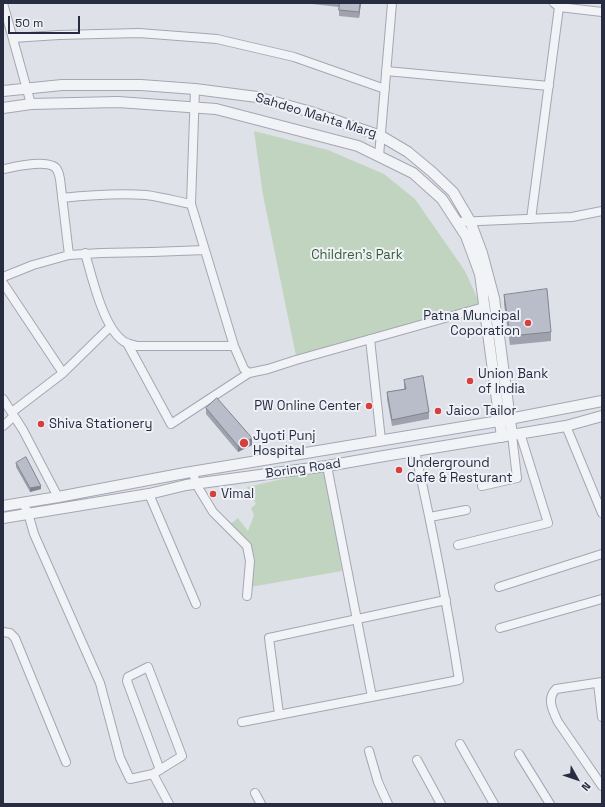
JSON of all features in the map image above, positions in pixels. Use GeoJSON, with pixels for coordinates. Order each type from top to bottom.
{"type":"FeatureCollection","features":[{"type":"Feature","properties":{"kind":"street"},"geometry":{"type":"LineString","coordinates":[[3,3],[31,104]]}},
{"type":"Feature","properties":{"kind":"street"},"geometry":{"type":"LineString","coordinates":[[379,156],[392,3]]}},
{"type":"Feature","properties":{"kind":"street"},"geometry":{"type":"LineString","coordinates":[[531,218],[549,86],[557,5],[602,12]]}},
{"type":"Feature","properties":{"kind":"street"},"geometry":{"type":"LineString","coordinates":[[13,38],[59,35],[138,34],[217,39],[294,58],[385,89]]}},
{"type":"Feature","properties":{"kind":"street"},"geometry":{"type":"LineString","coordinates":[[386,71],[549,86]]}},
{"type":"Feature","properties":{"kind":"street","name":"Sahdeo Mahta Marg"},"geometry":{"type":"LineString","coordinates":[[3,91],[62,85],[141,85],[195,89],[257,97],[311,112],[381,136],[408,152],[453,192],[470,221],[482,253],[494,298],[511,435]]}},
{"type":"Feature","properties":{"kind":"street"},"geometry":{"type":"LineString","coordinates":[[195,89],[191,204],[234,346],[244,369],[249,373]]}},
{"type":"Feature","properties":{"kind":"street","name":"Sahdeo Mahta Marg"},"geometry":{"type":"LineString","coordinates":[[3,108],[31,104],[118,102],[216,109],[358,146],[413,173],[442,199],[466,236],[480,274],[499,421],[511,435]]}},
{"type":"Feature","properties":{"kind":"street"},"geometry":{"type":"LineString","coordinates":[[3,169],[31,164],[46,164],[53,166],[58,171],[69,255]]}},
{"type":"Feature","properties":{"kind":"street"},"geometry":{"type":"LineString","coordinates":[[62,198],[108,194],[146,195],[191,204]]}},
{"type":"Feature","properties":{"kind":"street"},"geometry":{"type":"LineString","coordinates":[[457,222],[572,217],[602,211]]}},
{"type":"Feature","properties":{"kind":"street"},"geometry":{"type":"LineString","coordinates":[[3,276],[33,265],[69,255],[85,253],[205,250]]}},
{"type":"Feature","properties":{"kind":"street"},"geometry":{"type":"LineString","coordinates":[[85,253],[106,318],[110,327],[122,340],[137,346],[234,346]]}},
{"type":"Feature","properties":{"kind":"street"},"geometry":{"type":"LineString","coordinates":[[3,283],[63,373]]}},
{"type":"Feature","properties":{"kind":"street"},"geometry":{"type":"LineString","coordinates":[[127,343],[172,424],[249,373],[268,369],[484,307]]}},
{"type":"Feature","properties":{"kind":"street"},"geometry":{"type":"LineString","coordinates":[[3,426],[13,414],[63,373],[110,327]]}},
{"type":"Feature","properties":{"kind":"street"},"geometry":{"type":"LineString","coordinates":[[370,339],[382,440]]}},
{"type":"Feature","properties":{"kind":"street"},"geometry":{"type":"LineString","coordinates":[[3,399],[13,414],[58,497]]}},
{"type":"Feature","properties":{"kind":"street"},"geometry":{"type":"LineString","coordinates":[[3,506],[193,472],[499,421],[602,401]]}},
{"type":"Feature","properties":{"kind":"street","name":"Boring Road"},"geometry":{"type":"LineString","coordinates":[[3,518],[149,494],[196,484],[327,466],[566,426],[602,416]]}},
{"type":"Feature","properties":{"kind":"street"},"geometry":{"type":"LineString","coordinates":[[566,426],[602,513]]}},
{"type":"Feature","properties":{"kind":"street"},"geometry":{"type":"LineString","coordinates":[[482,486],[517,478],[511,435]]}},
{"type":"Feature","properties":{"kind":"street"},"geometry":{"type":"LineString","coordinates":[[458,545],[548,523],[511,435]]}},
{"type":"Feature","properties":{"kind":"street"},"geometry":{"type":"LineString","coordinates":[[242,722],[459,680],[430,516],[415,451]]}},
{"type":"Feature","properties":{"kind":"street"},"geometry":{"type":"LineString","coordinates":[[327,466],[372,697]]}},
{"type":"Feature","properties":{"kind":"street"},"geometry":{"type":"LineString","coordinates":[[193,472],[196,484],[218,518],[247,546],[250,561],[247,596]]}},
{"type":"Feature","properties":{"kind":"street"},"geometry":{"type":"LineString","coordinates":[[149,494],[196,604]]}},
{"type":"Feature","properties":{"kind":"street"},"geometry":{"type":"LineString","coordinates":[[23,503],[28,513],[34,534],[100,683],[120,758],[130,779],[157,772],[182,756],[148,667],[128,677],[127,681],[157,772],[169,804]]}},
{"type":"Feature","properties":{"kind":"street"},"geometry":{"type":"LineString","coordinates":[[430,516],[466,510]]}},
{"type":"Feature","properties":{"kind":"street"},"geometry":{"type":"LineString","coordinates":[[499,586],[602,554]]}},
{"type":"Feature","properties":{"kind":"street"},"geometry":{"type":"LineString","coordinates":[[500,628],[602,599]]}},
{"type":"Feature","properties":{"kind":"street"},"geometry":{"type":"LineString","coordinates":[[279,714],[269,638],[446,600]]}},
{"type":"Feature","properties":{"kind":"street"},"geometry":{"type":"LineString","coordinates":[[3,632],[10,633],[15,638],[66,762]]}},
{"type":"Feature","properties":{"kind":"street"},"geometry":{"type":"LineString","coordinates":[[602,717],[600,683],[556,689],[550,701],[558,722],[602,786]]}},
{"type":"Feature","properties":{"kind":"street"},"geometry":{"type":"LineString","coordinates":[[460,744],[494,804]]}},
{"type":"Feature","properties":{"kind":"street"},"geometry":{"type":"LineString","coordinates":[[369,751],[378,782],[388,804]]}},
{"type":"Feature","properties":{"kind":"street"},"geometry":{"type":"LineString","coordinates":[[518,754],[550,804]]}},
{"type":"Feature","properties":{"kind":"street"},"geometry":{"type":"LineString","coordinates":[[417,760],[441,804]]}},
{"type":"Feature","properties":{"kind":"street"},"geometry":{"type":"LineString","coordinates":[[255,793],[261,804]]}},
{"type":"Feature","properties":{"kind":"green space","name":"Children's Park"},"geometry":{"type":"Polygon","coordinates":[[[254,131],[328,150],[384,174],[415,199],[465,271],[480,304],[296,356],[263,195],[254,131]]]}},
{"type":"Feature","properties":{"kind":"green space"},"geometry":{"type":"Polygon","coordinates":[[[326,469],[342,571],[250,587],[253,561],[250,544],[229,525],[238,518],[248,531],[254,515],[251,508],[256,504],[247,487],[326,469]]]}},
{"type":"Feature","properties":{"kind":"building"},"geometry":{"type":"Polygon","coordinates":[[[340,3],[360,3],[359,12],[339,10],[340,3]]]}},
{"type":"Feature","properties":{"kind":"building","name":"Patna Muncipal Coporation"},"geometry":{"type":"Polygon","coordinates":[[[547,289],[551,332],[510,336],[504,295],[547,289]]]}},
{"type":"Feature","properties":{"kind":"building"},"geometry":{"type":"Polygon","coordinates":[[[423,376],[429,412],[392,420],[387,392],[406,389],[404,380],[423,376]]]}},
{"type":"Feature","properties":{"kind":"building"},"geometry":{"type":"Polygon","coordinates":[[[217,398],[252,438],[238,446],[206,408],[217,398]]]}},
{"type":"Feature","properties":{"kind":"building"},"geometry":{"type":"Polygon","coordinates":[[[26,457],[41,486],[30,488],[16,463],[26,457]]]}},
{"type":"Feature","properties":{"kind":"place","name":"Patna Muncipal Coporation"},"geometry":{"type":"Point","coordinates":[528,323]}},
{"type":"Feature","properties":{"kind":"place","name":"Union Bank of India"},"geometry":{"type":"Point","coordinates":[470,381]}},
{"type":"Feature","properties":{"kind":"place","name":"PW Online Center"},"geometry":{"type":"Point","coordinates":[369,406]}},
{"type":"Feature","properties":{"kind":"place","name":"Jaico Tailor"},"geometry":{"type":"Point","coordinates":[438,411]}},
{"type":"Feature","properties":{"kind":"place","name":"Shiva Stationery"},"geometry":{"type":"Point","coordinates":[41,424]}},
{"type":"Feature","properties":{"kind":"place","name":"Jyoti Punj Hospital"},"geometry":{"type":"Point","coordinates":[244,443]}},
{"type":"Feature","properties":{"kind":"place","name":"Underground Cafe & Resturant"},"geometry":{"type":"Point","coordinates":[399,470]}},
{"type":"Feature","properties":{"kind":"place","name":"Vimal"},"geometry":{"type":"Point","coordinates":[213,494]}}]}
